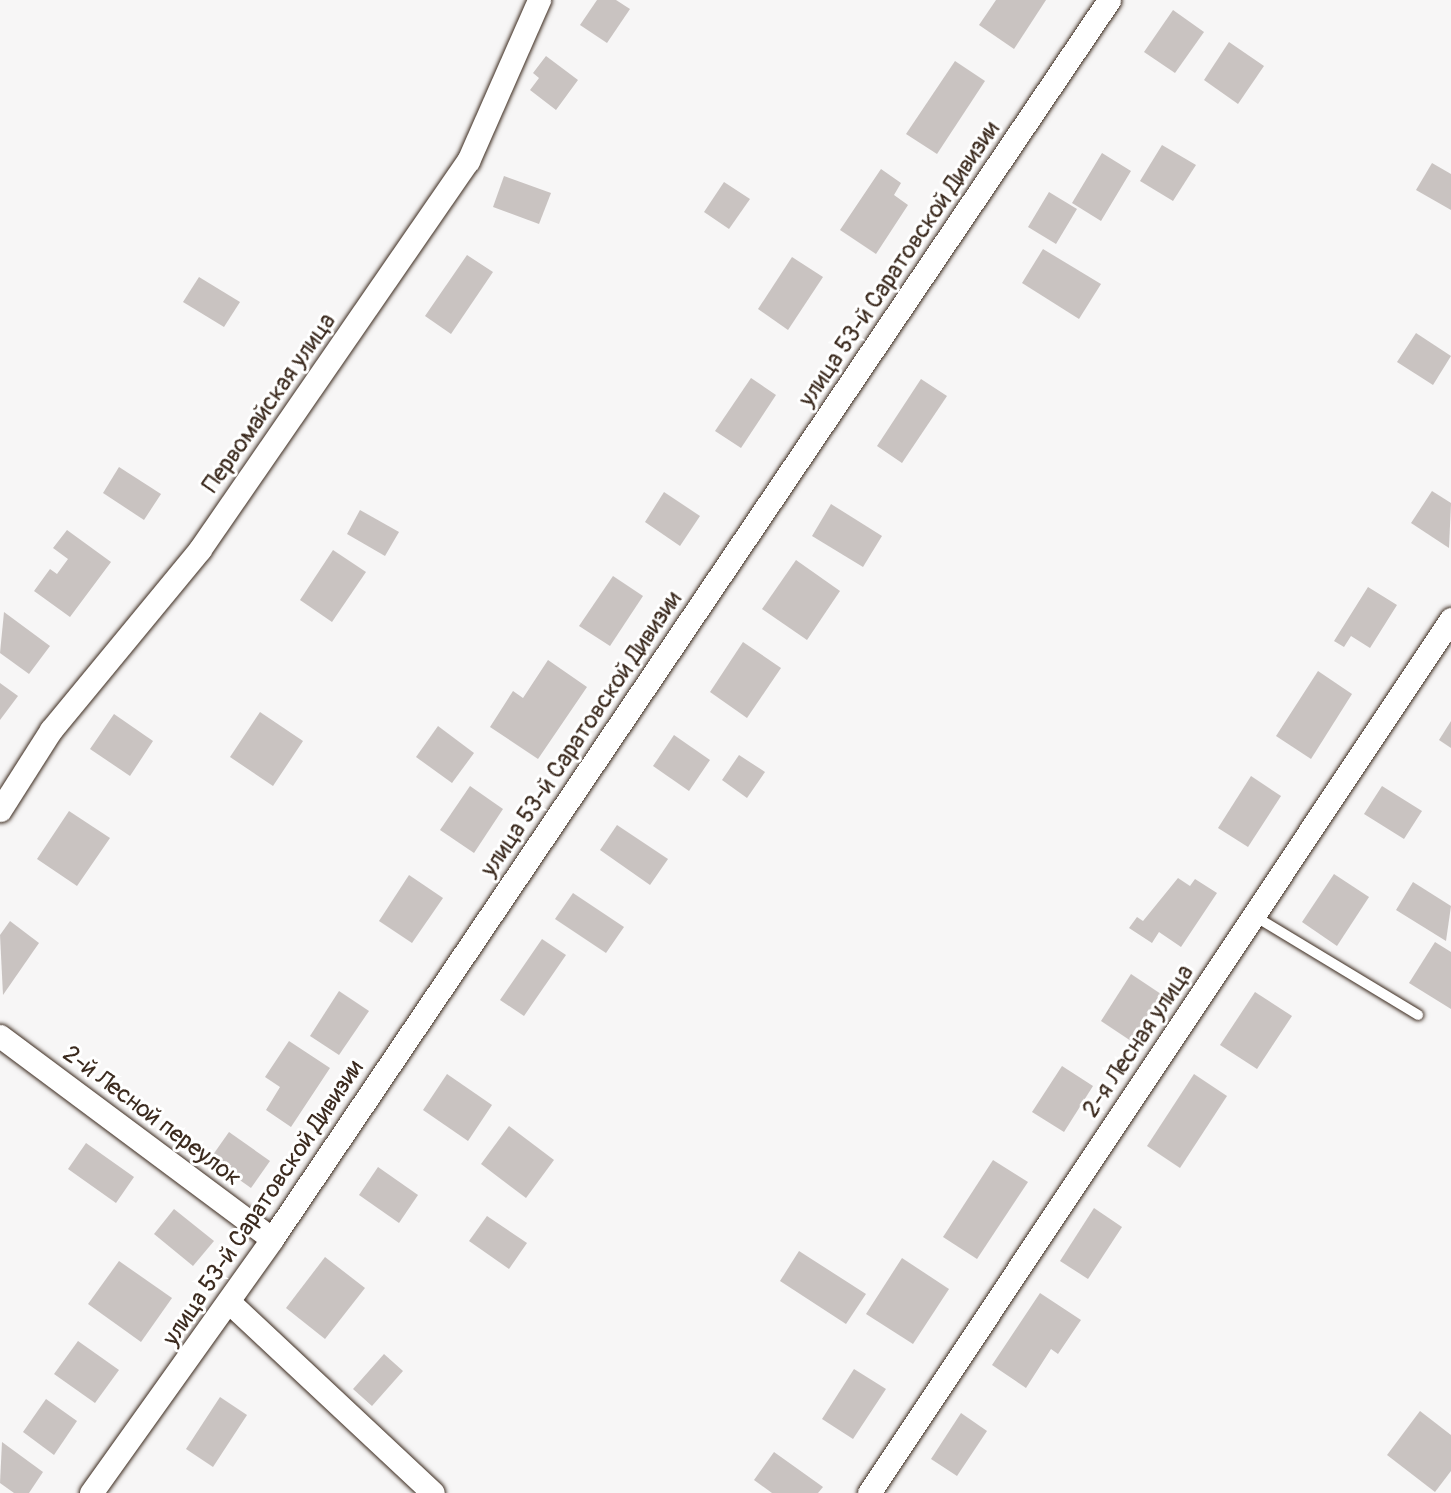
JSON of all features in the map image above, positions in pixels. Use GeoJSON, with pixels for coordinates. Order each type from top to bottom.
{"type":"FeatureCollection","features":[{"type":"Feature","properties":{"kind":"street","name":"Первомайская улица"},"geometry":{"type":"LineString","coordinates":[[0,810],[51,730],[200,549],[468,161],[539,0]]}},
{"type":"Feature","properties":{"kind":"street","name":"улица 53-й Саратовской Дивизии"},"geometry":{"type":"LineString","coordinates":[[92,1493],[272,1238],[1109,0]]}},
{"type":"Feature","properties":{"kind":"street","name":"2-я Лесная улица"},"geometry":{"type":"LineString","coordinates":[[869,1493],[1451,619]]}},
{"type":"Feature","properties":{"kind":"street","name":"2-й Лесной переулок"},"geometry":{"type":"LineString","coordinates":[[0,1036],[272,1238]]}},
{"type":"Feature","properties":{"kind":"street"},"geometry":{"type":"LineString","coordinates":[[229,1301],[433,1493]]}},
{"type":"Feature","properties":{"kind":"lane"},"geometry":{"type":"LineString","coordinates":[[1253,915],[1418,1015]]}},
{"type":"Feature","properties":{"kind":"building"},"geometry":{"type":"Polygon","coordinates":[[[597,0],[616,0],[630,9],[607,43],[580,25],[597,0]]]}},
{"type":"Feature","properties":{"kind":"building"},"geometry":{"type":"Polygon","coordinates":[[[996,0],[1046,0],[1014,49],[979,25],[996,0]]]}},
{"type":"Feature","properties":{"kind":"building"},"geometry":{"type":"Polygon","coordinates":[[[1173,10],[1204,32],[1175,73],[1144,52],[1173,10]]]}},
{"type":"Feature","properties":{"kind":"building"},"geometry":{"type":"Polygon","coordinates":[[[1229,42],[1264,66],[1238,104],[1204,80],[1229,42]]]}},
{"type":"Feature","properties":{"kind":"building"},"geometry":{"type":"Polygon","coordinates":[[[546,56],[578,80],[556,110],[530,90],[539,78],[533,73],[546,56]]]}},
{"type":"Feature","properties":{"kind":"building"},"geometry":{"type":"Polygon","coordinates":[[[955,61],[985,81],[937,154],[906,134],[955,61]]]}},
{"type":"Feature","properties":{"kind":"building"},"geometry":{"type":"Polygon","coordinates":[[[1162,145],[1196,165],[1173,201],[1140,181],[1162,145]]]}},
{"type":"Feature","properties":{"kind":"building"},"geometry":{"type":"Polygon","coordinates":[[[1102,153],[1131,171],[1101,221],[1072,203],[1102,153]]]}},
{"type":"Feature","properties":{"kind":"building"},"geometry":{"type":"Polygon","coordinates":[[[1432,163],[1451,174],[1451,210],[1416,190],[1432,163]]]}},
{"type":"Feature","properties":{"kind":"building"},"geometry":{"type":"Polygon","coordinates":[[[881,169],[901,183],[894,195],[908,205],[876,254],[840,230],[881,169]]]}},
{"type":"Feature","properties":{"kind":"building"},"geometry":{"type":"Polygon","coordinates":[[[504,176],[551,193],[539,224],[493,207],[504,176]]]}},
{"type":"Feature","properties":{"kind":"building"},"geometry":{"type":"Polygon","coordinates":[[[724,182],[750,199],[729,229],[704,212],[724,182]]]}},
{"type":"Feature","properties":{"kind":"building"},"geometry":{"type":"Polygon","coordinates":[[[1049,192],[1077,209],[1056,244],[1028,227],[1049,192]]]}},
{"type":"Feature","properties":{"kind":"building"},"geometry":{"type":"Polygon","coordinates":[[[1043,249],[1101,284],[1079,319],[1022,283],[1043,249]]]}},
{"type":"Feature","properties":{"kind":"building"},"geometry":{"type":"Polygon","coordinates":[[[467,255],[493,272],[451,334],[425,316],[467,255]]]}},
{"type":"Feature","properties":{"kind":"building"},"geometry":{"type":"Polygon","coordinates":[[[792,257],[823,277],[788,330],[758,309],[792,257]]]}},
{"type":"Feature","properties":{"kind":"building"},"geometry":{"type":"Polygon","coordinates":[[[199,277],[240,302],[224,327],[183,302],[199,277]]]}},
{"type":"Feature","properties":{"kind":"building"},"geometry":{"type":"Polygon","coordinates":[[[1416,333],[1451,356],[1433,385],[1397,362],[1416,333]]]}},
{"type":"Feature","properties":{"kind":"building"},"geometry":{"type":"Polygon","coordinates":[[[751,378],[776,395],[741,448],[715,431],[751,378]]]}},
{"type":"Feature","properties":{"kind":"building"},"geometry":{"type":"Polygon","coordinates":[[[921,379],[947,396],[902,463],[877,446],[921,379]]]}},
{"type":"Feature","properties":{"kind":"building"},"geometry":{"type":"Polygon","coordinates":[[[119,467],[161,494],[144,520],[103,493],[119,467]]]}},
{"type":"Feature","properties":{"kind":"building"},"geometry":{"type":"Polygon","coordinates":[[[1432,491],[1451,503],[1449,548],[1411,523],[1432,491]]]}},
{"type":"Feature","properties":{"kind":"building"},"geometry":{"type":"Polygon","coordinates":[[[664,492],[700,516],[680,546],[645,522],[664,492]]]}},
{"type":"Feature","properties":{"kind":"building"},"geometry":{"type":"Polygon","coordinates":[[[831,504],[882,536],[863,567],[812,536],[831,504]]]}},
{"type":"Feature","properties":{"kind":"building"},"geometry":{"type":"Polygon","coordinates":[[[360,510],[399,532],[385,556],[347,534],[360,510]]]}},
{"type":"Feature","properties":{"kind":"building"},"geometry":{"type":"Polygon","coordinates":[[[67,530],[111,562],[70,617],[34,591],[50,569],[57,574],[68,559],[53,548],[67,530]]]}},
{"type":"Feature","properties":{"kind":"building"},"geometry":{"type":"Polygon","coordinates":[[[333,550],[366,572],[332,622],[300,600],[333,550]]]}},
{"type":"Feature","properties":{"kind":"building"},"geometry":{"type":"Polygon","coordinates":[[[796,560],[840,591],[807,640],[762,609],[796,560]]]}},
{"type":"Feature","properties":{"kind":"building"},"geometry":{"type":"Polygon","coordinates":[[[613,576],[643,596],[610,646],[579,626],[613,576]]]}},
{"type":"Feature","properties":{"kind":"building"},"geometry":{"type":"Polygon","coordinates":[[[1368,587],[1397,605],[1370,648],[1351,636],[1344,647],[1334,641],[1368,587]]]}},
{"type":"Feature","properties":{"kind":"building"},"geometry":{"type":"Polygon","coordinates":[[[4,612],[50,646],[29,674],[0,653],[4,612]]]}},
{"type":"Feature","properties":{"kind":"building"},"geometry":{"type":"Polygon","coordinates":[[[743,642],[781,668],[747,718],[710,692],[743,642]]]}},
{"type":"Feature","properties":{"kind":"building"},"geometry":{"type":"Polygon","coordinates":[[[548,660],[587,687],[538,759],[490,727],[513,691],[523,698],[548,660]]]}},
{"type":"Feature","properties":{"kind":"building"},"geometry":{"type":"Polygon","coordinates":[[[1318,671],[1352,694],[1311,759],[1276,736],[1318,671]]]}},
{"type":"Feature","properties":{"kind":"building"},"geometry":{"type":"Polygon","coordinates":[[[0,683],[18,696],[0,720],[0,683]]]}},
{"type":"Feature","properties":{"kind":"building"},"geometry":{"type":"Polygon","coordinates":[[[260,712],[303,741],[273,786],[230,757],[260,712]]]}},
{"type":"Feature","properties":{"kind":"building"},"geometry":{"type":"Polygon","coordinates":[[[114,714],[153,741],[130,776],[90,749],[114,714]]]}},
{"type":"Feature","properties":{"kind":"building"},"geometry":{"type":"Polygon","coordinates":[[[1451,721],[1451,748],[1439,740],[1451,721]]]}},
{"type":"Feature","properties":{"kind":"building"},"geometry":{"type":"Polygon","coordinates":[[[438,726],[474,753],[452,783],[416,757],[438,726]]]}},
{"type":"Feature","properties":{"kind":"building"},"geometry":{"type":"Polygon","coordinates":[[[674,735],[710,760],[689,791],[653,766],[674,735]]]}},
{"type":"Feature","properties":{"kind":"building"},"geometry":{"type":"Polygon","coordinates":[[[739,755],[765,772],[747,798],[722,780],[739,755]]]}},
{"type":"Feature","properties":{"kind":"building"},"geometry":{"type":"Polygon","coordinates":[[[1251,776],[1281,796],[1248,847],[1218,828],[1251,776]]]}},
{"type":"Feature","properties":{"kind":"building"},"geometry":{"type":"Polygon","coordinates":[[[470,786],[503,809],[474,853],[440,830],[470,786]]]}},
{"type":"Feature","properties":{"kind":"building"},"geometry":{"type":"Polygon","coordinates":[[[1382,786],[1422,811],[1404,839],[1364,814],[1382,786]]]}},
{"type":"Feature","properties":{"kind":"building"},"geometry":{"type":"Polygon","coordinates":[[[69,811],[110,838],[77,886],[37,859],[69,811]]]}},
{"type":"Feature","properties":{"kind":"building"},"geometry":{"type":"Polygon","coordinates":[[[617,825],[668,859],[650,885],[600,850],[617,825]]]}},
{"type":"Feature","properties":{"kind":"building"},"geometry":{"type":"Polygon","coordinates":[[[1334,874],[1369,897],[1337,946],[1302,922],[1334,874]]]}},
{"type":"Feature","properties":{"kind":"building"},"geometry":{"type":"Polygon","coordinates":[[[409,875],[443,898],[412,943],[379,921],[409,875]]]}},
{"type":"Feature","properties":{"kind":"building"},"geometry":{"type":"Polygon","coordinates":[[[1178,878],[1190,886],[1195,879],[1217,893],[1181,947],[1159,932],[1152,943],[1129,928],[1137,917],[1143,921],[1178,878]]]}},
{"type":"Feature","properties":{"kind":"building"},"geometry":{"type":"Polygon","coordinates":[[[1413,882],[1451,906],[1446,941],[1396,910],[1413,882]]]}},
{"type":"Feature","properties":{"kind":"building"},"geometry":{"type":"Polygon","coordinates":[[[573,893],[624,927],[606,953],[555,919],[573,893]]]}},
{"type":"Feature","properties":{"kind":"building"},"geometry":{"type":"Polygon","coordinates":[[[10,921],[39,943],[3,995],[0,935],[10,921]]]}},
{"type":"Feature","properties":{"kind":"building"},"geometry":{"type":"Polygon","coordinates":[[[542,939],[566,955],[524,1016],[500,1000],[542,939]]]}},
{"type":"Feature","properties":{"kind":"building"},"geometry":{"type":"Polygon","coordinates":[[[1435,942],[1451,952],[1451,1009],[1409,983],[1435,942]]]}},
{"type":"Feature","properties":{"kind":"building"},"geometry":{"type":"Polygon","coordinates":[[[1131,974],[1161,994],[1131,1041],[1101,1021],[1131,974]]]}},
{"type":"Feature","properties":{"kind":"building"},"geometry":{"type":"Polygon","coordinates":[[[339,991],[369,1011],[339,1055],[310,1036],[339,991]]]}},
{"type":"Feature","properties":{"kind":"building"},"geometry":{"type":"Polygon","coordinates":[[[1255,992],[1292,1016],[1257,1069],[1220,1045],[1255,992]]]}},
{"type":"Feature","properties":{"kind":"building"},"geometry":{"type":"Polygon","coordinates":[[[289,1041],[330,1068],[291,1127],[266,1110],[280,1087],[265,1077],[289,1041]]]}},
{"type":"Feature","properties":{"kind":"building"},"geometry":{"type":"Polygon","coordinates":[[[1062,1066],[1093,1086],[1064,1132],[1032,1112],[1062,1066]]]}},
{"type":"Feature","properties":{"kind":"building"},"geometry":{"type":"Polygon","coordinates":[[[447,1074],[492,1105],[468,1141],[423,1110],[447,1074]]]}},
{"type":"Feature","properties":{"kind":"building"},"geometry":{"type":"Polygon","coordinates":[[[1194,1074],[1227,1096],[1180,1168],[1147,1146],[1194,1074]]]}},
{"type":"Feature","properties":{"kind":"building"},"geometry":{"type":"Polygon","coordinates":[[[509,1126],[554,1160],[526,1198],[481,1164],[509,1126]]]}},
{"type":"Feature","properties":{"kind":"building"},"geometry":{"type":"Polygon","coordinates":[[[229,1132],[270,1161],[251,1188],[210,1159],[229,1132]]]}},
{"type":"Feature","properties":{"kind":"building"},"geometry":{"type":"Polygon","coordinates":[[[86,1143],[134,1177],[116,1203],[68,1169],[86,1143]]]}},
{"type":"Feature","properties":{"kind":"building"},"geometry":{"type":"Polygon","coordinates":[[[993,1160],[1028,1182],[977,1259],[943,1237],[993,1160]]]}},
{"type":"Feature","properties":{"kind":"building"},"geometry":{"type":"Polygon","coordinates":[[[378,1167],[418,1195],[399,1223],[359,1195],[378,1167]]]}},
{"type":"Feature","properties":{"kind":"building"},"geometry":{"type":"Polygon","coordinates":[[[1094,1208],[1122,1227],[1088,1279],[1060,1261],[1094,1208]]]}},
{"type":"Feature","properties":{"kind":"building"},"geometry":{"type":"Polygon","coordinates":[[[174,1209],[214,1241],[193,1266],[154,1234],[174,1209]]]}},
{"type":"Feature","properties":{"kind":"building"},"geometry":{"type":"Polygon","coordinates":[[[487,1216],[527,1243],[509,1269],[469,1241],[487,1216]]]}},
{"type":"Feature","properties":{"kind":"building"},"geometry":{"type":"Polygon","coordinates":[[[799,1251],[866,1294],[846,1324],[780,1281],[799,1251]]]}},
{"type":"Feature","properties":{"kind":"building"},"geometry":{"type":"Polygon","coordinates":[[[325,1257],[365,1288],[325,1339],[286,1308],[325,1257]]]}},
{"type":"Feature","properties":{"kind":"building"},"geometry":{"type":"Polygon","coordinates":[[[902,1258],[949,1289],[913,1344],[866,1314],[902,1258]]]}},
{"type":"Feature","properties":{"kind":"building"},"geometry":{"type":"Polygon","coordinates":[[[119,1261],[172,1298],[141,1342],[88,1304],[119,1261]]]}},
{"type":"Feature","properties":{"kind":"building"},"geometry":{"type":"Polygon","coordinates":[[[1040,1293],[1081,1320],[1058,1354],[1051,1349],[1026,1388],[992,1365],[1040,1293]]]}},
{"type":"Feature","properties":{"kind":"building"},"geometry":{"type":"Polygon","coordinates":[[[78,1341],[119,1370],[95,1403],[54,1374],[78,1341]]]}},
{"type":"Feature","properties":{"kind":"building"},"geometry":{"type":"Polygon","coordinates":[[[384,1354],[403,1371],[372,1406],[353,1389],[384,1354]]]}},
{"type":"Feature","properties":{"kind":"building"},"geometry":{"type":"Polygon","coordinates":[[[854,1369],[886,1389],[853,1439],[822,1419],[854,1369]]]}},
{"type":"Feature","properties":{"kind":"building"},"geometry":{"type":"Polygon","coordinates":[[[220,1397],[247,1415],[213,1467],[186,1449],[220,1397]]]}},
{"type":"Feature","properties":{"kind":"building"},"geometry":{"type":"Polygon","coordinates":[[[46,1399],[77,1421],[54,1455],[23,1432],[46,1399]]]}},
{"type":"Feature","properties":{"kind":"building"},"geometry":{"type":"Polygon","coordinates":[[[1420,1411],[1451,1435],[1451,1471],[1435,1492],[1387,1455],[1420,1411]]]}},
{"type":"Feature","properties":{"kind":"building"},"geometry":{"type":"Polygon","coordinates":[[[961,1413],[987,1431],[957,1476],[931,1459],[961,1413]]]}},
{"type":"Feature","properties":{"kind":"building"},"geometry":{"type":"Polygon","coordinates":[[[2,1442],[43,1472],[29,1493],[14,1493],[0,1483],[2,1442]]]}},
{"type":"Feature","properties":{"kind":"building"},"geometry":{"type":"Polygon","coordinates":[[[774,1452],[823,1487],[818,1493],[772,1493],[754,1480],[774,1452]]]}}]}
